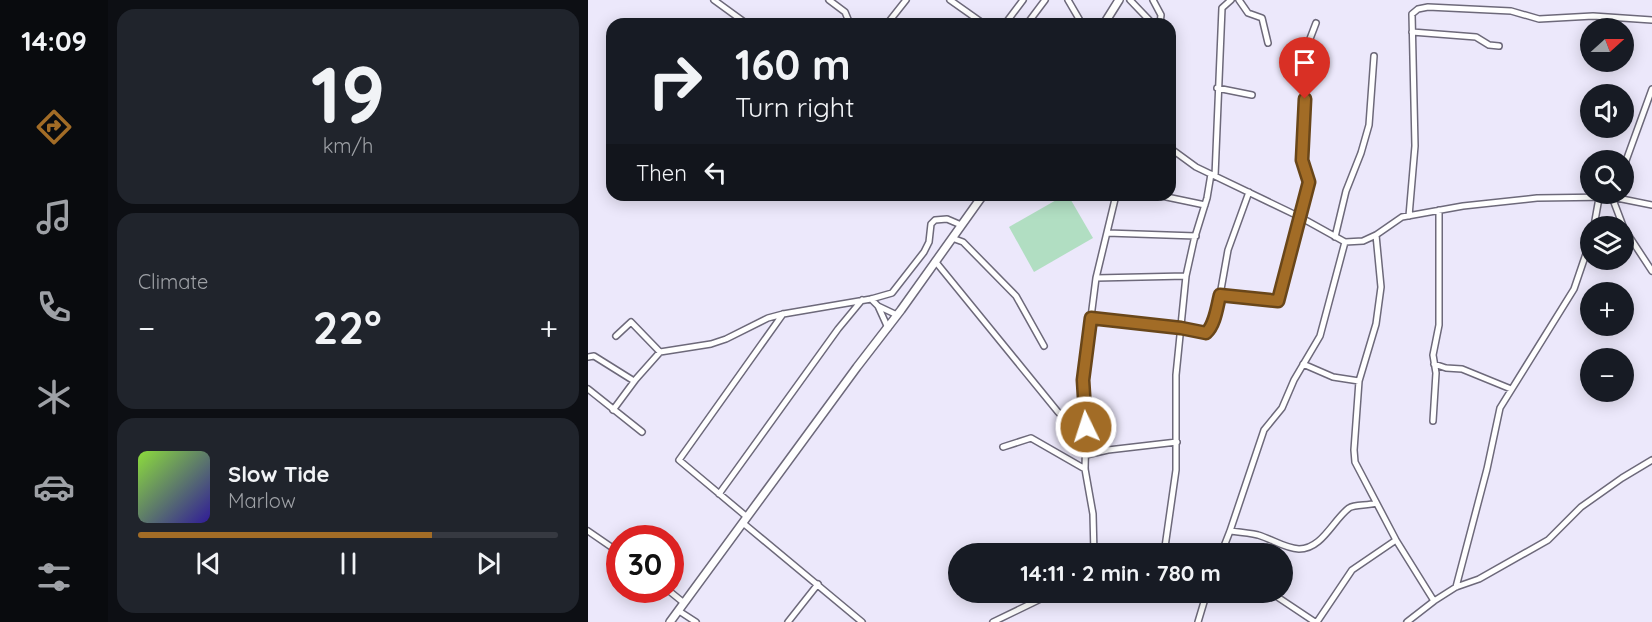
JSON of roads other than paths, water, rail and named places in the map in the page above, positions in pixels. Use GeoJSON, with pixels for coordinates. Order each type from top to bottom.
{"type":"FeatureCollection","features":[{"type":"Feature","properties":{"kind":"street"},"geometry":{"type":"LineString","coordinates":[[714,0],[739,18]]}},
{"type":"Feature","properties":{"kind":"street"},"geometry":{"type":"LineString","coordinates":[[829,0],[845,12],[848,18]]}},
{"type":"Feature","properties":{"kind":"street"},"geometry":{"type":"LineString","coordinates":[[892,18],[906,0]]}},
{"type":"Feature","properties":{"kind":"street"},"geometry":{"type":"LineString","coordinates":[[950,0],[976,18]]}},
{"type":"Feature","properties":{"kind":"street"},"geometry":{"type":"LineString","coordinates":[[1010,18],[1023,0]]}},
{"type":"Feature","properties":{"kind":"street"},"geometry":{"type":"LineString","coordinates":[[1032,18],[1045,0]]}},
{"type":"Feature","properties":{"kind":"street"},"geometry":{"type":"LineString","coordinates":[[1068,0],[1078,18]]}},
{"type":"Feature","properties":{"kind":"street"},"geometry":{"type":"LineString","coordinates":[[1108,18],[1119,0]]}},
{"type":"Feature","properties":{"kind":"street"},"geometry":{"type":"LineString","coordinates":[[1130,0],[1147,18]]}},
{"type":"Feature","properties":{"kind":"street"},"geometry":{"type":"LineString","coordinates":[[1153,0],[1159,10],[1160,18]]}},
{"type":"Feature","properties":{"kind":"street"},"geometry":{"type":"LineString","coordinates":[[1166,543],[1176,470],[1176,375],[1186,276],[1213,175],[1222,8],[1230,0]]}},
{"type":"Feature","properties":{"kind":"street"},"geometry":{"type":"LineString","coordinates":[[1239,0],[1248,13],[1262,18],[1268,43]]}},
{"type":"Feature","properties":{"kind":"street"},"geometry":{"type":"LineString","coordinates":[[1409,216],[1415,146],[1412,14],[1418,9],[1428,7],[1510,11],[1539,19],[1593,16],[1652,20]]}},
{"type":"Feature","properties":{"kind":"street"},"geometry":{"type":"LineString","coordinates":[[1220,295],[1278,301],[1309,182],[1302,160],[1308,44],[1316,23]]}},
{"type":"Feature","properties":{"kind":"street"},"geometry":{"type":"LineString","coordinates":[[1412,32],[1476,37],[1489,45],[1499,46]]}},
{"type":"Feature","properties":{"kind":"street"},"geometry":{"type":"LineString","coordinates":[[1335,237],[1346,191],[1369,125],[1374,56]]}},
{"type":"Feature","properties":{"kind":"street"},"geometry":{"type":"LineString","coordinates":[[1217,88],[1252,95]]}},
{"type":"Feature","properties":{"kind":"street"},"geometry":{"type":"LineString","coordinates":[[1630,150],[1651,92]]}},
{"type":"Feature","properties":{"kind":"street"},"geometry":{"type":"LineString","coordinates":[[1176,152],[1196,167],[1300,217],[1345,242],[1363,241],[1376,235],[1395,221],[1439,210],[1537,198],[1580,198]]}},
{"type":"Feature","properties":{"kind":"street"},"geometry":{"type":"LineString","coordinates":[[1091,318],[1209,332],[1220,295],[1228,250],[1249,192]]}},
{"type":"Feature","properties":{"kind":"street"},"geometry":{"type":"LineString","coordinates":[[1176,199],[1205,205]]}},
{"type":"Feature","properties":{"kind":"street"},"geometry":{"type":"LineString","coordinates":[[1634,200],[1652,205]]}},
{"type":"Feature","properties":{"kind":"street"},"geometry":{"type":"LineString","coordinates":[[670,622],[888,328],[979,201]]}},
{"type":"Feature","properties":{"kind":"street"},"geometry":{"type":"LineString","coordinates":[[1094,543],[1093,514],[1085,469],[1083,380],[1096,278],[1115,201]]}},
{"type":"Feature","properties":{"kind":"street"},"geometry":{"type":"LineString","coordinates":[[1433,421],[1436,382],[1433,355],[1439,325],[1439,210]]}},
{"type":"Feature","properties":{"kind":"street"},"geometry":{"type":"LineString","coordinates":[[613,410],[634,381],[660,352],[719,342],[768,318],[783,314],[871,299],[894,292],[924,252],[935,220],[947,219],[961,225]]}},
{"type":"Feature","properties":{"kind":"street"},"geometry":{"type":"LineString","coordinates":[[1107,233],[1196,236]]}},
{"type":"Feature","properties":{"kind":"street"},"geometry":{"type":"LineString","coordinates":[[1376,235],[1381,287],[1376,324],[1359,381],[1355,462],[1396,540],[1434,601]]}},
{"type":"Feature","properties":{"kind":"street"},"geometry":{"type":"LineString","coordinates":[[952,238],[963,242],[1016,296],[1044,346]]}},
{"type":"Feature","properties":{"kind":"street"},"geometry":{"type":"LineString","coordinates":[[1225,543],[1264,430],[1282,408],[1323,326],[1345,242]]}},
{"type":"Feature","properties":{"kind":"street"},"geometry":{"type":"LineString","coordinates":[[1634,244],[1652,271]]}},
{"type":"Feature","properties":{"kind":"street"},"geometry":{"type":"LineString","coordinates":[[1644,259],[1652,261]]}},
{"type":"Feature","properties":{"kind":"street"},"geometry":{"type":"LineString","coordinates":[[935,261],[1058,412],[1086,440]]}},
{"type":"Feature","properties":{"kind":"street"},"geometry":{"type":"LineString","coordinates":[[1456,587],[1487,469],[1500,408],[1574,289],[1580,270]]}},
{"type":"Feature","properties":{"kind":"street"},"geometry":{"type":"LineString","coordinates":[[1096,278],[1186,276]]}},
{"type":"Feature","properties":{"kind":"street"},"geometry":{"type":"LineString","coordinates":[[871,299],[878,306],[897,315]]}},
{"type":"Feature","properties":{"kind":"street"},"geometry":{"type":"LineString","coordinates":[[719,494],[838,329],[862,300]]}},
{"type":"Feature","properties":{"kind":"street"},"geometry":{"type":"LineString","coordinates":[[878,306],[888,328]]}},
{"type":"Feature","properties":{"kind":"street"},"geometry":{"type":"LineString","coordinates":[[783,314],[678,460],[862,622]]}},
{"type":"Feature","properties":{"kind":"street"},"geometry":{"type":"LineString","coordinates":[[616,336],[631,321],[660,352]]}},
{"type":"Feature","properties":{"kind":"street"},"geometry":{"type":"LineString","coordinates":[[588,357],[594,356],[634,381]]}},
{"type":"Feature","properties":{"kind":"street"},"geometry":{"type":"LineString","coordinates":[[1303,364],[1333,377],[1359,381]]}},
{"type":"Feature","properties":{"kind":"street"},"geometry":{"type":"LineString","coordinates":[[1434,364],[1446,368],[1462,369],[1511,389]]}},
{"type":"Feature","properties":{"kind":"street"},"geometry":{"type":"LineString","coordinates":[[588,389],[642,432]]}},
{"type":"Feature","properties":{"kind":"street"},"geometry":{"type":"LineString","coordinates":[[1002,447],[1031,438],[1085,469]]}},
{"type":"Feature","properties":{"kind":"street"},"geometry":{"type":"LineString","coordinates":[[1086,455],[1108,450],[1177,442]]}},
{"type":"Feature","properties":{"kind":"street"},"geometry":{"type":"LineString","coordinates":[[1407,622],[1456,587],[1479,579],[1548,540],[1581,507],[1652,460]]}},
{"type":"Feature","properties":{"kind":"street"},"geometry":{"type":"LineString","coordinates":[[1230,531],[1260,536],[1284,546],[1306,548],[1320,539],[1349,508],[1377,503]]}},
{"type":"Feature","properties":{"kind":"street"},"geometry":{"type":"LineString","coordinates":[[588,531],[606,543]]}},
{"type":"Feature","properties":{"kind":"street"},"geometry":{"type":"LineString","coordinates":[[1287,603],[1316,622],[1352,570],[1396,540]]}},
{"type":"Feature","properties":{"kind":"street"},"geometry":{"type":"LineString","coordinates":[[788,622],[818,584]]}},
{"type":"Feature","properties":{"kind":"street"},"geometry":{"type":"LineString","coordinates":[[993,622],[1032,603]]}},
{"type":"Feature","properties":{"kind":"street"},"geometry":{"type":"LineString","coordinates":[[1198,622],[1204,603]]}},
{"type":"Feature","properties":{"kind":"street"},"geometry":{"type":"LineString","coordinates":[[679,610],[696,622]]}}]}
